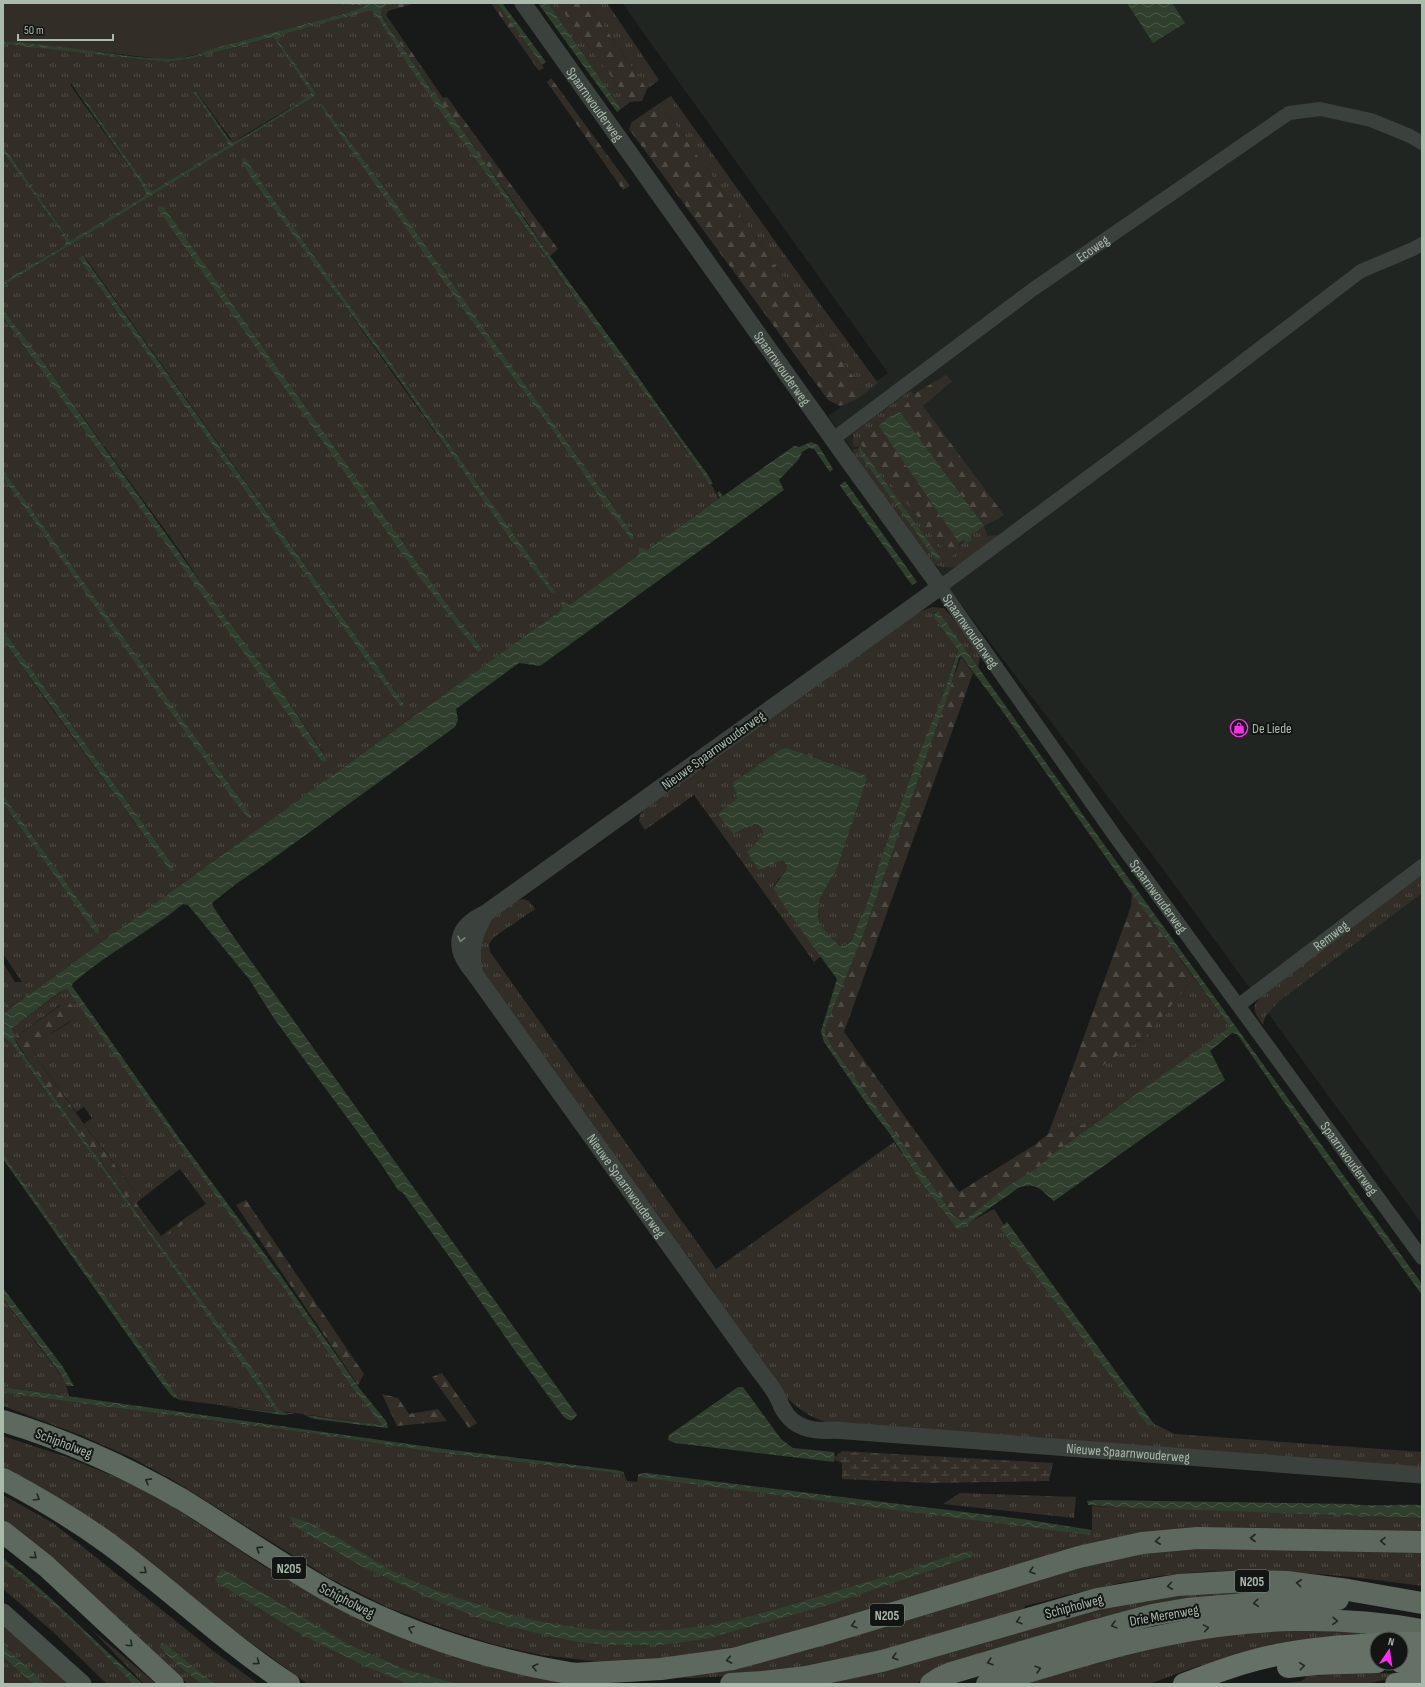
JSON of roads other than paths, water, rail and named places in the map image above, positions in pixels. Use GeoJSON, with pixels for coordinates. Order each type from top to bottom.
{"type":"FeatureCollection","features":[{"type":"Feature","properties":{"kind":"highway","name":"Schipholweg"},"geometry":{"type":"LineString","coordinates":[[3,1421],[71,1444],[119,1466],[182,1500],[314,1583],[385,1619],[433,1638],[473,1651],[544,1669],[650,1684]]}},
{"type":"Feature","properties":{"kind":"highway"},"geometry":{"type":"LineString","coordinates":[[3,1478],[35,1496],[108,1544],[154,1579],[226,1638],[289,1684]]}},
{"type":"Feature","properties":{"kind":"highway"},"geometry":{"type":"LineString","coordinates":[[3,1532],[46,1566],[173,1684]]}},
{"type":"Feature","properties":{"kind":"highway","name":"N205"},"geometry":{"type":"LineString","coordinates":[[573,1674],[661,1669],[732,1659],[832,1632],[1079,1557],[1142,1543],[1197,1538],[1422,1542]]}},
{"type":"Feature","properties":{"kind":"highway","name":"Schipholweg"},"geometry":{"type":"LineString","coordinates":[[731,1684],[806,1677],[882,1661],[1097,1599],[1178,1585],[1247,1581],[1287,1582],[1348,1590],[1414,1602]]}},
{"type":"Feature","properties":{"kind":"highway","name":"Drie Merenweg"},"geometry":{"type":"LineString","coordinates":[[930,1684],[951,1673],[1093,1631],[1152,1615],[1187,1609],[1287,1600],[1346,1599],[1414,1602]]}},
{"type":"Feature","properties":{"kind":"highway","name":"Drie Merenweg"},"geometry":{"type":"LineString","coordinates":[[987,1684],[1132,1642],[1167,1634],[1224,1625],[1313,1620],[1376,1624],[1422,1630]]}},
{"type":"Feature","properties":{"kind":"highway"},"geometry":{"type":"LineString","coordinates":[[1409,1643],[1422,1643]]}},
{"type":"Feature","properties":{"kind":"highway"},"geometry":{"type":"LineString","coordinates":[[1184,1684],[1237,1666],[1276,1655],[1334,1647],[1369,1645]]}},
{"type":"Feature","properties":{"kind":"highway"},"geometry":{"type":"LineString","coordinates":[[1194,1684],[1280,1668],[1316,1664],[1369,1662]]}},
{"type":"Feature","properties":{"kind":"highway"},"geometry":{"type":"LineString","coordinates":[[1409,1662],[1422,1663]]}},
{"type":"Feature","properties":{"kind":"highway"},"geometry":{"type":"LineString","coordinates":[[1396,1684],[1422,1681]]}},
{"type":"Feature","properties":{"kind":"main road"},"geometry":{"type":"LineString","coordinates":[[3,1613],[82,1684]]}},
{"type":"Feature","properties":{"kind":"street","name":"Spaarnwouderweg"},"geometry":{"type":"LineString","coordinates":[[522,3],[940,587],[1117,839],[1422,1258]]}},
{"type":"Feature","properties":{"kind":"street","name":"Ecoweg"},"geometry":{"type":"LineString","coordinates":[[833,439],[1032,290],[1289,113],[1320,109],[1371,120],[1410,136],[1422,143]]}},
{"type":"Feature","properties":{"kind":"street"},"geometry":{"type":"LineString","coordinates":[[940,587],[1200,394],[1361,271],[1414,249],[1422,244]]}},
{"type":"Feature","properties":{"kind":"street","name":"Nieuwe Spaarnwouderweg"},"geometry":{"type":"LineString","coordinates":[[940,587],[486,913],[475,931],[472,940],[474,973],[778,1398],[804,1417],[834,1430],[1422,1474]]}},
{"type":"Feature","properties":{"kind":"street","name":"Remweg"},"geometry":{"type":"LineString","coordinates":[[1239,1005],[1422,866]]}},
{"type":"Feature","properties":{"kind":"water"},"geometry":{"type":"Polygon","coordinates":[[[317,3],[397,3],[385,6],[381,9],[381,15],[390,29],[430,88],[452,116],[713,484],[709,484],[673,431],[436,105],[372,11],[367,11],[280,35],[279,42],[314,90],[316,94],[315,96],[3,286],[3,282],[64,246],[66,242],[62,233],[3,152],[3,146],[70,241],[146,194],[142,185],[71,83],[89,105],[148,188],[152,191],[228,145],[226,139],[192,90],[196,92],[229,139],[233,142],[274,118],[311,93],[273,37],[194,58],[168,62],[21,46],[3,43],[3,41],[148,58],[182,58],[347,13],[366,6],[317,3]]]}},
{"type":"Feature","properties":{"kind":"water"},"geometry":{"type":"Polygon","coordinates":[[[497,3],[502,3],[546,62],[542,65],[497,3]]]}},
{"type":"Feature","properties":{"kind":"water"},"geometry":{"type":"Polygon","coordinates":[[[538,3],[548,3],[621,109],[617,112],[538,3]]]}},
{"type":"Feature","properties":{"kind":"water"},"geometry":{"type":"Polygon","coordinates":[[[1127,3],[1172,3],[1185,23],[1153,43],[1127,3]]]}},
{"type":"Feature","properties":{"kind":"water"},"geometry":{"type":"Polygon","coordinates":[[[322,104],[396,204],[482,326],[587,470],[633,535],[633,539],[631,539],[604,504],[582,471],[464,310],[330,120],[320,105],[322,104]]]}},
{"type":"Feature","properties":{"kind":"water"},"geometry":{"type":"Polygon","coordinates":[[[243,158],[245,158],[555,592],[552,593],[511,540],[400,381],[253,180],[242,162],[243,158]]]}},
{"type":"Feature","properties":{"kind":"water"},"geometry":{"type":"Polygon","coordinates":[[[159,206],[164,207],[453,613],[482,649],[478,652],[410,565],[164,218],[158,209],[159,206]]]}},
{"type":"Feature","properties":{"kind":"water"},"geometry":{"type":"Polygon","coordinates":[[[83,256],[405,706],[401,707],[380,679],[95,281],[79,258],[83,256]]]}},
{"type":"Feature","properties":{"kind":"water"},"geometry":{"type":"Polygon","coordinates":[[[3,310],[46,366],[223,614],[282,692],[327,760],[324,762],[320,759],[3,317],[3,310]]]}},
{"type":"Feature","properties":{"kind":"water"},"geometry":{"type":"Polygon","coordinates":[[[900,412],[984,526],[970,536],[972,540],[967,543],[964,540],[959,543],[879,426],[887,418],[900,412]]]}},
{"type":"Feature","properties":{"kind":"water"},"geometry":{"type":"Polygon","coordinates":[[[811,442],[818,445],[833,469],[830,472],[814,449],[809,448],[802,452],[799,459],[779,480],[784,490],[540,666],[519,663],[456,709],[458,720],[455,727],[236,884],[212,903],[233,936],[577,1415],[574,1419],[569,1420],[563,1416],[403,1193],[398,1190],[379,1161],[275,1020],[249,979],[188,905],[183,904],[86,972],[73,983],[72,986],[179,1138],[281,1276],[360,1389],[386,1421],[387,1428],[314,1419],[304,1415],[382,1425],[353,1389],[281,1284],[270,1271],[68,990],[66,989],[60,992],[12,1028],[16,1042],[23,1053],[152,1234],[253,1369],[278,1409],[286,1413],[295,1413],[284,1415],[222,1406],[276,1411],[12,1044],[3,1036],[3,1014],[26,997],[24,992],[30,994],[554,615],[562,609],[562,601],[569,605],[639,555],[639,547],[647,550],[720,498],[717,493],[719,491],[723,496],[794,446],[799,447],[811,442]]]}},
{"type":"Feature","properties":{"kind":"water"},"geometry":{"type":"Polygon","coordinates":[[[860,447],[941,559],[936,560],[860,455],[858,449],[860,447]]]}},
{"type":"Feature","properties":{"kind":"water"},"geometry":{"type":"Polygon","coordinates":[[[3,470],[251,815],[251,818],[248,818],[236,803],[3,478],[3,470]]]}},
{"type":"Feature","properties":{"kind":"water"},"geometry":{"type":"Polygon","coordinates":[[[845,481],[917,582],[912,585],[841,487],[840,485],[845,481]]]}},
{"type":"Feature","properties":{"kind":"water"},"geometry":{"type":"Polygon","coordinates":[[[938,611],[1103,843],[1422,1284],[1422,1295],[1309,1138],[1237,1034],[1232,1033],[1210,1051],[1225,1080],[1054,1201],[1034,1186],[1024,1186],[1018,1188],[963,1227],[957,1229],[920,1181],[890,1134],[869,1107],[824,1042],[821,1031],[837,979],[790,915],[773,888],[787,869],[787,866],[783,861],[779,861],[759,870],[747,852],[763,836],[762,828],[755,824],[733,834],[718,814],[737,798],[732,783],[781,749],[787,748],[865,775],[867,779],[837,869],[820,898],[818,916],[820,925],[839,946],[844,946],[852,940],[866,906],[880,861],[944,692],[958,650],[933,615],[938,611]],[[961,656],[959,658],[949,692],[862,938],[825,1028],[825,1034],[832,1047],[954,1216],[961,1220],[966,1219],[1006,1187],[1037,1168],[1054,1153],[1230,1027],[1129,890],[993,698],[961,656]]]}},
{"type":"Feature","properties":{"kind":"water"},"geometry":{"type":"Polygon","coordinates":[[[3,630],[170,861],[174,870],[170,871],[3,640],[3,630]]]}},
{"type":"Feature","properties":{"kind":"water"},"geometry":{"type":"Polygon","coordinates":[[[3,795],[99,928],[100,932],[96,934],[3,803],[3,795]]]}},
{"type":"Feature","properties":{"kind":"water"},"geometry":{"type":"Polygon","coordinates":[[[3,1154],[180,1400],[172,1396],[163,1385],[3,1159],[3,1154]]]}},
{"type":"Feature","properties":{"kind":"water"},"geometry":{"type":"Polygon","coordinates":[[[1007,1222],[1154,1424],[1148,1426],[1000,1228],[1007,1222]]]}},
{"type":"Feature","properties":{"kind":"water"},"geometry":{"type":"Polygon","coordinates":[[[3,1288],[63,1367],[74,1386],[67,1386],[60,1373],[3,1299],[3,1288]]]}},
{"type":"Feature","properties":{"kind":"water"},"geometry":{"type":"Polygon","coordinates":[[[3,1387],[444,1449],[616,1470],[624,1472],[624,1474],[433,1452],[323,1435],[3,1393],[3,1387]]]}},
{"type":"Feature","properties":{"kind":"water"},"geometry":{"type":"Polygon","coordinates":[[[738,1387],[743,1387],[781,1439],[793,1448],[834,1452],[834,1462],[675,1443],[668,1440],[669,1435],[738,1387]]]}},
{"type":"Feature","properties":{"kind":"water"},"geometry":{"type":"Polygon","coordinates":[[[646,1473],[1022,1519],[1092,1530],[1089,1535],[638,1477],[638,1474],[646,1473]]]}},
{"type":"Feature","properties":{"kind":"water"},"geometry":{"type":"Polygon","coordinates":[[[1087,1501],[1422,1505],[1422,1518],[1088,1505],[1087,1501]]]}},
{"type":"Feature","properties":{"kind":"water"},"geometry":{"type":"Polygon","coordinates":[[[292,1517],[305,1521],[330,1533],[389,1569],[427,1587],[523,1618],[586,1629],[618,1631],[682,1629],[744,1618],[882,1578],[949,1556],[971,1551],[974,1554],[973,1556],[825,1606],[705,1639],[661,1645],[612,1645],[577,1642],[528,1631],[482,1619],[441,1603],[359,1565],[296,1527],[290,1518],[292,1517]]]}},
{"type":"Feature","properties":{"kind":"water"},"geometry":{"type":"Polygon","coordinates":[[[3,1558],[57,1604],[143,1684],[133,1684],[77,1626],[3,1562],[3,1558]]]}},
{"type":"Feature","properties":{"kind":"water"},"geometry":{"type":"Polygon","coordinates":[[[221,1568],[348,1644],[404,1669],[457,1684],[408,1684],[365,1666],[304,1636],[215,1581],[221,1568]]]}},
{"type":"Feature","properties":{"kind":"water"},"geometry":{"type":"Polygon","coordinates":[[[161,1643],[166,1644],[215,1684],[201,1684],[175,1663],[160,1648],[161,1643]]]}},
{"type":"Feature","properties":{"kind":"water"},"geometry":{"type":"Polygon","coordinates":[[[3,1645],[46,1684],[33,1684],[3,1657],[3,1645]]]}},
{"type":"Feature","properties":{"kind":"place","name":"De Liede"},"geometry":{"type":"Point","coordinates":[1239,728]}}]}
